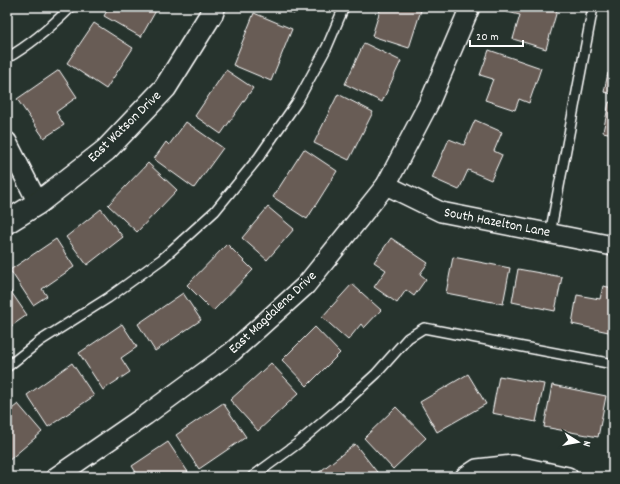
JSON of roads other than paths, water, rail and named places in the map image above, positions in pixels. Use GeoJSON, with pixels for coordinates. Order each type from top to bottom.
{"type":"FeatureCollection","features":[{"type":"Feature","properties":{"kind":"street","name":"East Watson Drive"},"geometry":{"type":"LineString","coordinates":[[7,222],[38,203],[106,150],[165,88],[212,13],[214,7]]}},
{"type":"Feature","properties":{"kind":"street","name":"East Magdalena Drive"},"geometry":{"type":"LineString","coordinates":[[56,477],[146,416],[232,352],[306,285],[386,185],[430,101],[470,7]]}},
{"type":"Feature","properties":{"kind":"street"},"geometry":{"type":"LineString","coordinates":[[7,142],[38,203]]}},
{"type":"Feature","properties":{"kind":"street","name":"South Hazelton Lane"},"geometry":{"type":"LineString","coordinates":[[386,185],[441,212],[613,246]]}},
{"type":"Feature","properties":{"kind":"street"},"geometry":{"type":"LineString","coordinates":[[465,477],[477,469],[513,465],[568,477]]}},
{"type":"Feature","properties":{"kind":"lane"},"geometry":{"type":"LineString","coordinates":[[7,58],[22,49],[53,25],[71,7]]}},
{"type":"Feature","properties":{"kind":"lane"},"geometry":{"type":"LineString","coordinates":[[7,367],[40,341],[108,298],[162,260],[215,211],[259,157],[297,102],[327,47],[344,7]]}},
{"type":"Feature","properties":{"kind":"lane"},"geometry":{"type":"LineString","coordinates":[[550,234],[592,7]]}},
{"type":"Feature","properties":{"kind":"lane"},"geometry":{"type":"LineString","coordinates":[[252,477],[298,444],[376,374],[408,338],[424,328],[613,364]]}}]}
